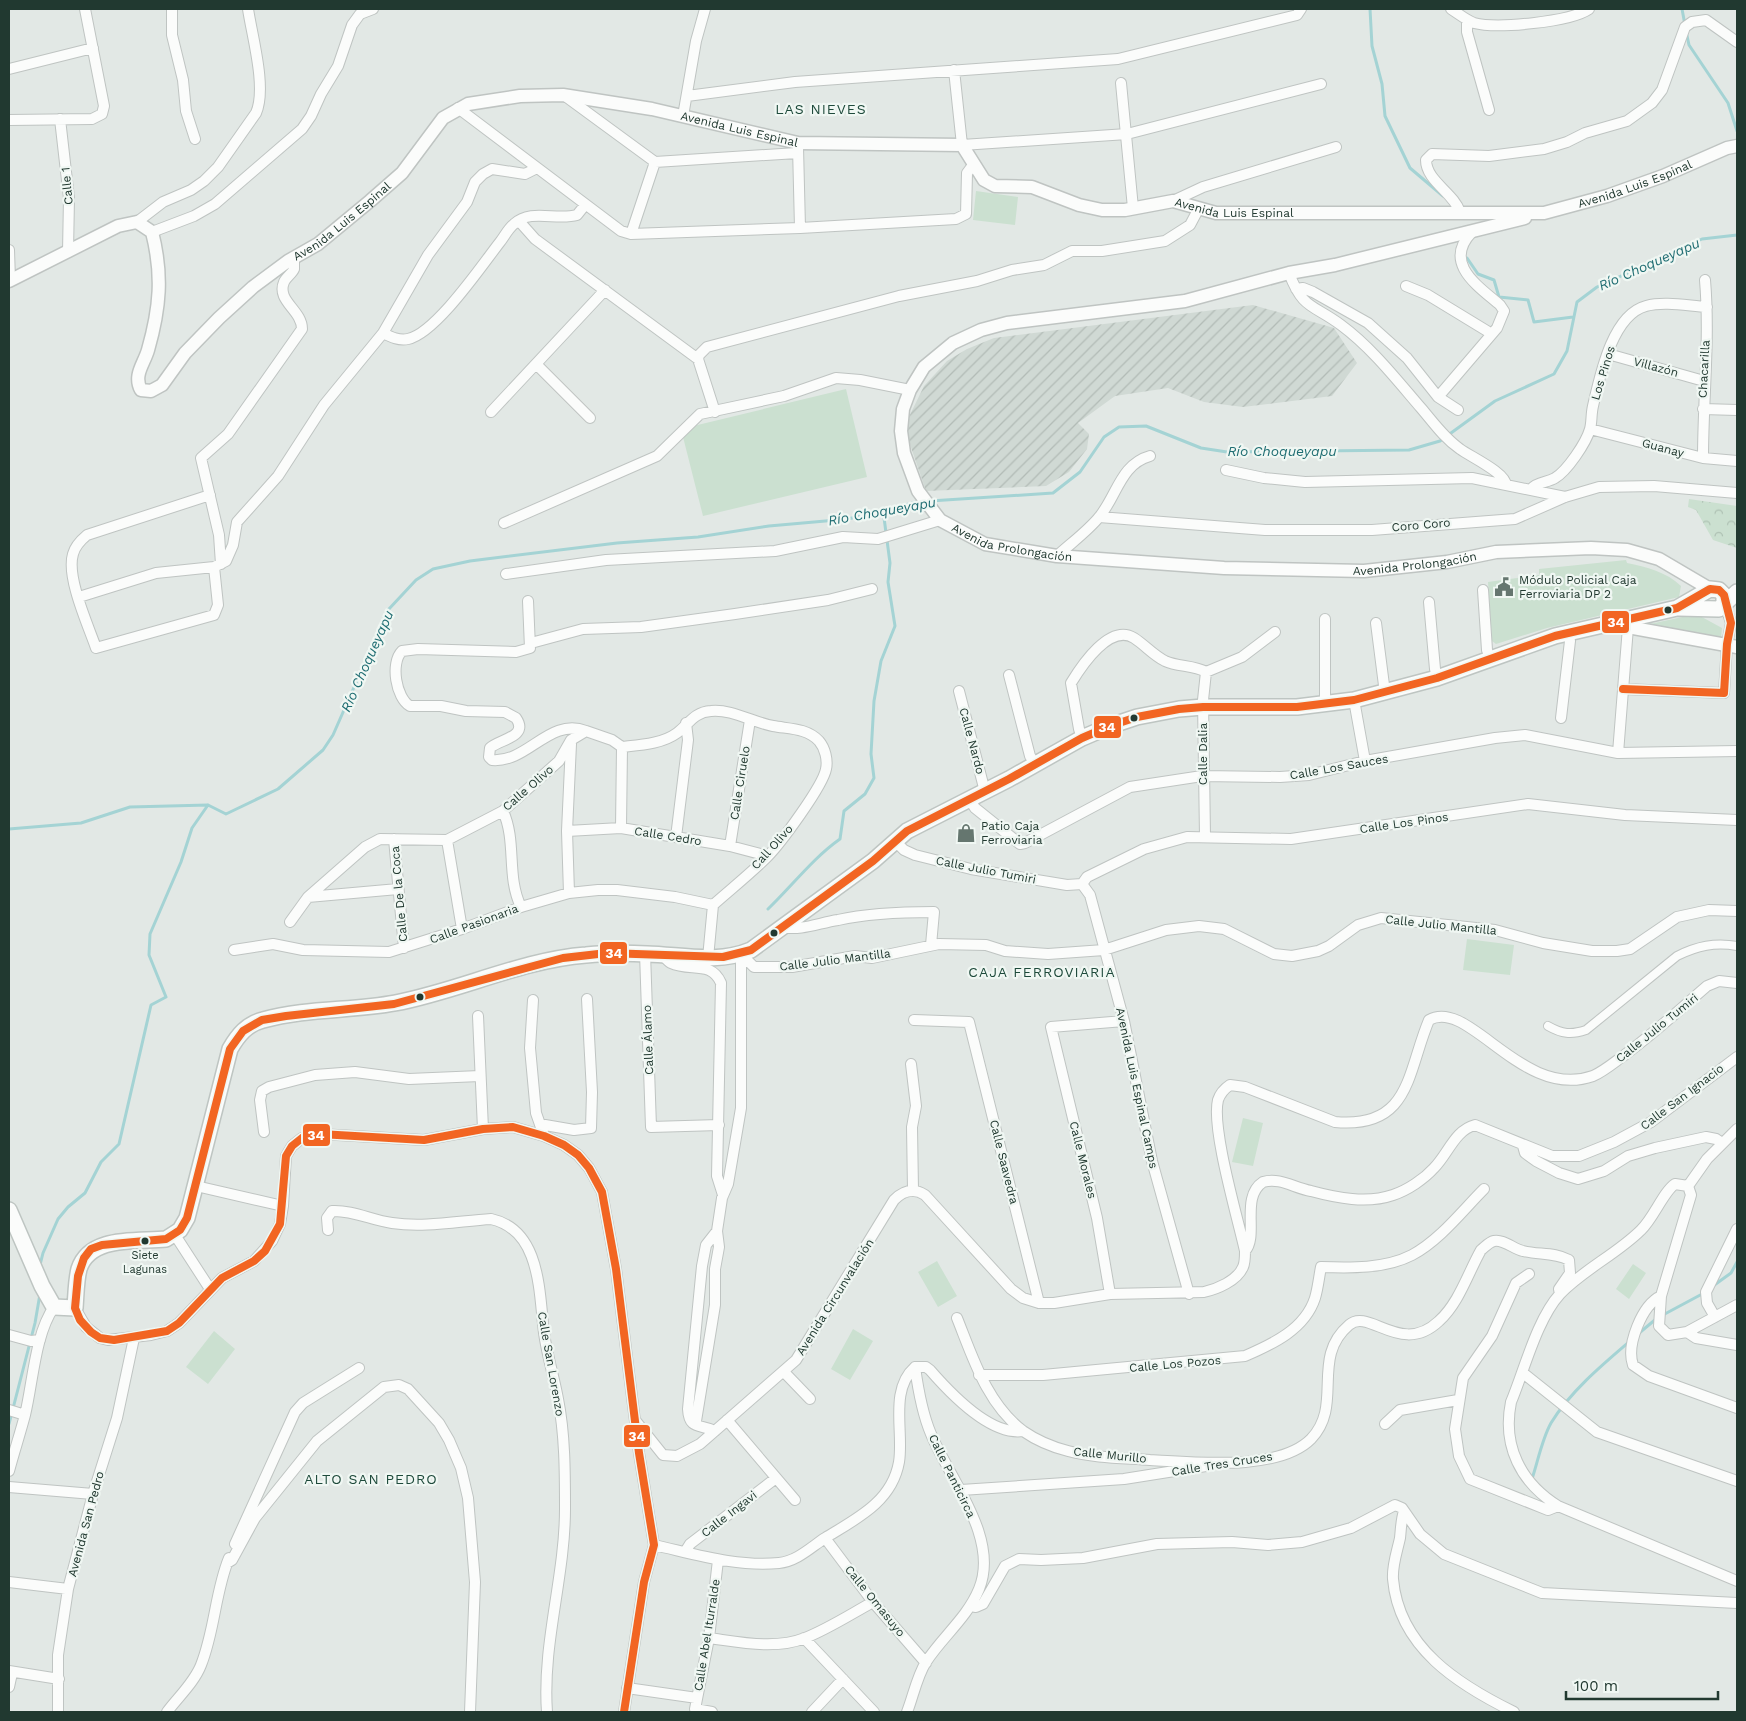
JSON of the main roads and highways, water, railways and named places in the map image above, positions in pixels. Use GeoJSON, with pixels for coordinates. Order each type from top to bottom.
{"type":"FeatureCollection","features":[{"type":"Feature","properties":{"kind":"main road"},"geometry":{"type":"LineString","coordinates":[[1713,597],[1737,585]]}},
{"type":"Feature","properties":{"kind":"main road"},"geometry":{"type":"LineString","coordinates":[[9,1210],[42,1286],[54,1307],[75,1308],[80,1268],[91,1249],[102,1245],[166,1239],[175,1235],[187,1218],[230,1049],[243,1031],[252,1025],[286,1016],[394,1004],[562,958],[607,953],[708,958],[741,954],[751,950],[873,860],[907,830],[970,800],[1082,738],[1137,717],[1163,711],[1204,707],[1297,707],[1354,700],[1437,678],[1568,632],[1627,623],[1713,597],[1737,592]]}},
{"type":"Feature","properties":{"kind":"waterway"},"geometry":{"type":"LineString","coordinates":[[1370,9],[1372,46],[1382,84],[1385,116],[1410,168],[1443,196]]}},
{"type":"Feature","properties":{"kind":"waterway"},"geometry":{"type":"LineString","coordinates":[[1682,9],[1685,25]]}},
{"type":"Feature","properties":{"kind":"waterway"},"geometry":{"type":"LineString","coordinates":[[1686,31],[1689,45],[1728,103],[1737,131]]}},
{"type":"Feature","properties":{"kind":"waterway","name":"Río Choqueyapu"},"geometry":{"type":"LineString","coordinates":[[930,501],[1053,493],[1080,472],[1104,437],[1119,427],[1146,426],[1201,448],[1227,452],[1409,450],[1440,441],[1495,401],[1554,374],[1567,351],[1577,302],[1597,287],[1702,239],[1737,235]]}},
{"type":"Feature","properties":{"kind":"waterway"},"geometry":{"type":"LineString","coordinates":[[1467,258],[1478,274],[1494,280],[1499,297],[1528,300],[1534,322],[1573,317]]}},
{"type":"Feature","properties":{"kind":"waterway","name":"Río Choqueyapu"},"geometry":{"type":"LineString","coordinates":[[9,829],[81,823],[130,807],[208,805],[226,814],[278,789],[323,750],[333,735],[388,610],[416,580],[433,569],[470,561],[617,543],[698,537],[769,526],[848,519],[921,501]]}},
{"type":"Feature","properties":{"kind":"waterway"},"geometry":{"type":"LineString","coordinates":[[768,909],[812,863],[840,839],[844,811],[865,794],[874,778],[871,754],[874,701],[881,661],[895,626],[888,582],[890,563],[883,510]]}},
{"type":"Feature","properties":{"kind":"waterway"},"geometry":{"type":"LineString","coordinates":[[40,1265],[43,1253],[58,1219],[68,1207],[85,1193],[101,1162],[119,1144],[151,1005],[166,997],[149,955],[150,934],[181,862],[192,828],[208,805]]}},
{"type":"Feature","properties":{"kind":"waterway"},"geometry":{"type":"LineString","coordinates":[[1713,1286],[1731,1273],[1737,1262]]}},
{"type":"Feature","properties":{"kind":"waterway"},"geometry":{"type":"LineString","coordinates":[[1661,1316],[1704,1293]]}},
{"type":"Feature","properties":{"kind":"waterway"},"geometry":{"type":"LineString","coordinates":[[9,1424],[35,1323],[40,1294]]}},
{"type":"Feature","properties":{"kind":"waterway"},"geometry":{"type":"LineString","coordinates":[[1638,1334],[1656,1319]]}},
{"type":"Feature","properties":{"kind":"waterway"},"geometry":{"type":"LineString","coordinates":[[1532,1479],[1545,1436],[1551,1423],[1567,1400],[1629,1342]]}},
{"type":"Feature","properties":{"kind":"place","name":"Módulo Policial Caja Ferroviaria DP 2"},"geometry":{"type":"Point","coordinates":[1504,587]}},
{"type":"Feature","properties":{"kind":"place","name":"Patio Caja Ferroviaria"},"geometry":{"type":"Point","coordinates":[966,833]}},
{"type":"Feature","properties":{"kind":"place","name":"Siete Lagunas"},"geometry":{"type":"Point","coordinates":[145,1241]}},
{"type":"Feature","properties":{"kind":"district","name":"LAS NIEVES"},"geometry":{"type":"Point","coordinates":[821,109]}},
{"type":"Feature","properties":{"kind":"district","name":"CAJA FERROVIARIA"},"geometry":{"type":"Point","coordinates":[1042,972]}},
{"type":"Feature","properties":{"kind":"district","name":"ALTO SAN PEDRO"},"geometry":{"type":"Point","coordinates":[371,1479]}}]}
